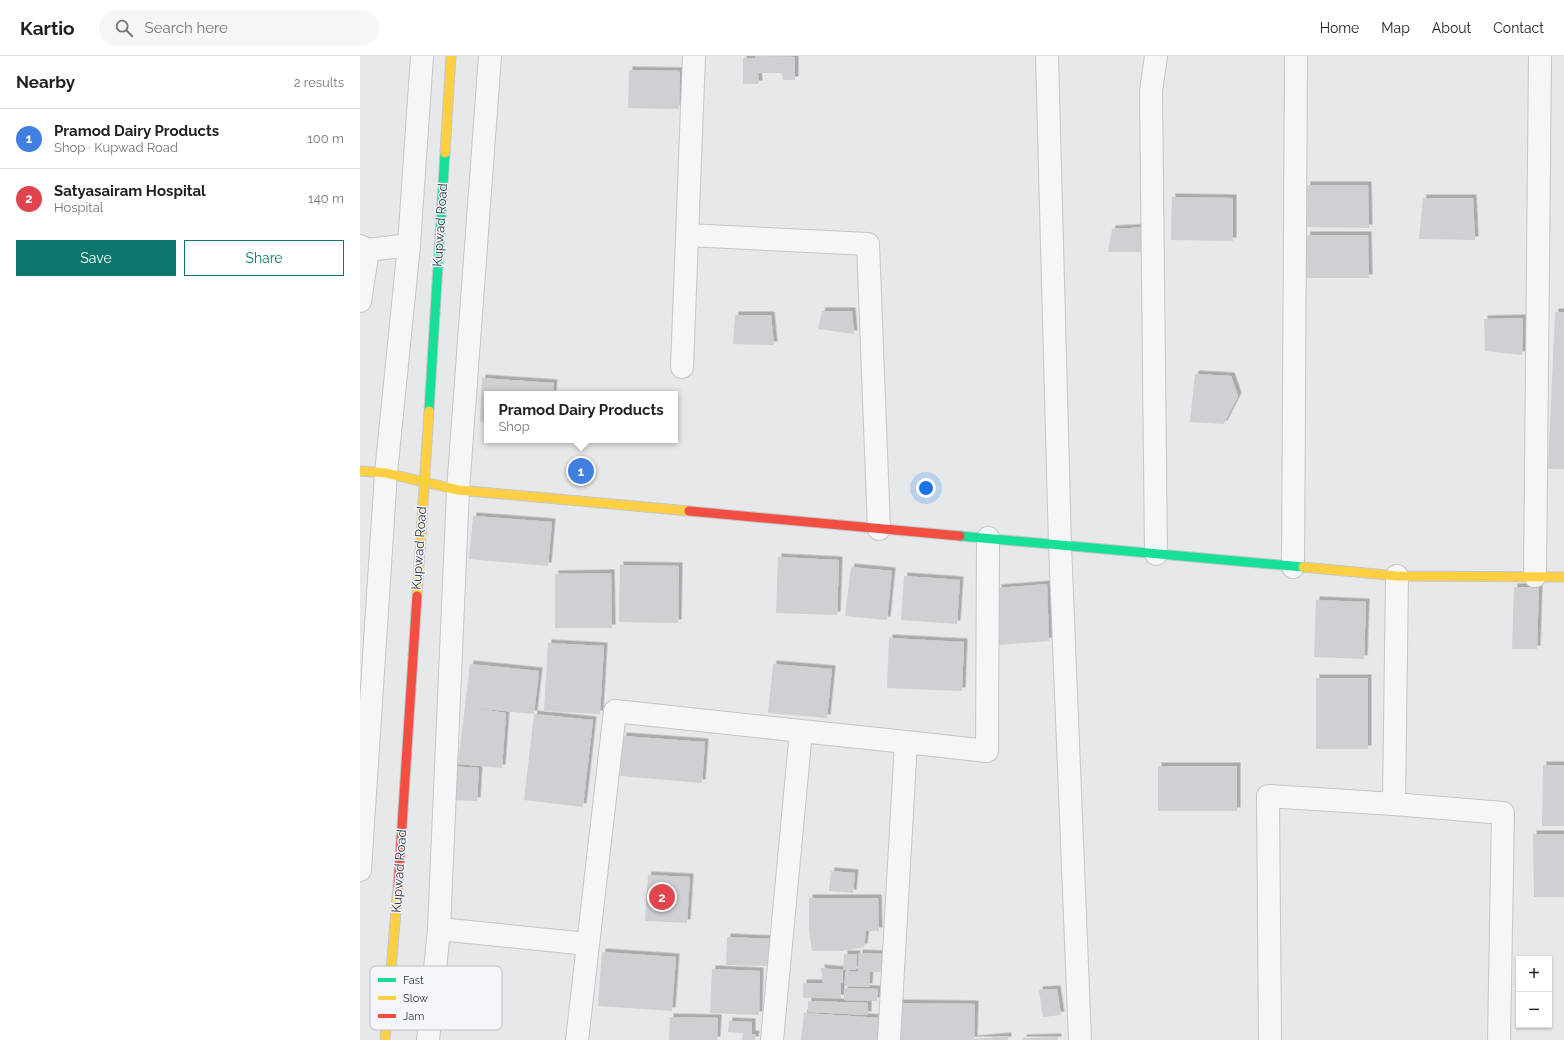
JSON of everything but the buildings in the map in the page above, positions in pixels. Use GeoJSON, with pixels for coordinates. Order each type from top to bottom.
{"type":"FeatureCollection","features":[{"type":"Feature","properties":{"kind":"street"},"geometry":{"type":"LineString","coordinates":[[360,870],[386,473],[409,245],[422,56]]}},
{"type":"Feature","properties":{"kind":"street","name":"Kupwad Road"},"geometry":{"type":"LineString","coordinates":[[392,966],[396,925],[451,56]]}},
{"type":"Feature","properties":{"kind":"street"},"geometry":{"type":"LineString","coordinates":[[435,966],[439,929],[458,490],[490,56]]}},
{"type":"Feature","properties":{"kind":"street"},"geometry":{"type":"LineString","coordinates":[[682,367],[694,56]]}},
{"type":"Feature","properties":{"kind":"street"},"geometry":{"type":"LineString","coordinates":[[1046,56],[1060,545],[1080,1040]]}},
{"type":"Feature","properties":{"kind":"street"},"geometry":{"type":"LineString","coordinates":[[1156,56],[1151,91],[1156,554]]}},
{"type":"Feature","properties":{"kind":"street"},"geometry":{"type":"LineString","coordinates":[[1293,567],[1296,56]]}},
{"type":"Feature","properties":{"kind":"street"},"geometry":{"type":"LineString","coordinates":[[1535,576],[1540,56]]}},
{"type":"Feature","properties":{"kind":"street"},"geometry":{"type":"LineString","coordinates":[[687,235],[868,244],[879,528]]}},
{"type":"Feature","properties":{"kind":"street"},"geometry":{"type":"LineString","coordinates":[[360,301],[364,248],[409,245]]}},
{"type":"Feature","properties":{"kind":"street"},"geometry":{"type":"LineString","coordinates":[[360,471],[386,473],[458,490],[1293,567],[1397,576],[1564,577]]}},
{"type":"Feature","properties":{"kind":"street"},"geometry":{"type":"LineString","coordinates":[[577,1040],[615,711],[986,751],[988,538]]}},
{"type":"Feature","properties":{"kind":"street"},"geometry":{"type":"LineString","coordinates":[[1394,804],[1397,576]]}},
{"type":"Feature","properties":{"kind":"street"},"geometry":{"type":"LineString","coordinates":[[772,1040],[801,731]]}},
{"type":"Feature","properties":{"kind":"street"},"geometry":{"type":"LineString","coordinates":[[889,1040],[906,742]]}},
{"type":"Feature","properties":{"kind":"street"},"geometry":{"type":"LineString","coordinates":[[1270,1040],[1268,796],[1503,813],[1499,1040]]}},
{"type":"Feature","properties":{"kind":"street"},"geometry":{"type":"LineString","coordinates":[[439,929],[588,944]]}},
{"type":"Feature","properties":{"kind":"street","name":"Kupwad Road"},"geometry":{"type":"LineString","coordinates":[[385,1040],[386,1030]]}},
{"type":"Feature","properties":{"kind":"street"},"geometry":{"type":"LineString","coordinates":[[428,1040],[429,1030]]}},
{"type":"Feature","properties":{"kind":"traffic: fast"},"geometry":{"type":"LineString","coordinates":[[429,411],[445,153]]}},
{"type":"Feature","properties":{"kind":"traffic: fast"},"geometry":{"type":"LineString","coordinates":[[960,536],[1303,567]]}},
{"type":"Feature","properties":{"kind":"traffic: slow"},"geometry":{"type":"LineString","coordinates":[[445,153],[451,56]]}},
{"type":"Feature","properties":{"kind":"traffic: slow"},"geometry":{"type":"LineString","coordinates":[[417,596],[429,411]]}},
{"type":"Feature","properties":{"kind":"traffic: slow"},"geometry":{"type":"LineString","coordinates":[[360,471],[386,473],[458,490],[689,511]]}},
{"type":"Feature","properties":{"kind":"traffic: slow"},"geometry":{"type":"LineString","coordinates":[[1303,567],[1397,576],[1564,577]]}},
{"type":"Feature","properties":{"kind":"traffic: slow"},"geometry":{"type":"LineString","coordinates":[[391,966],[398,887]]}},
{"type":"Feature","properties":{"kind":"traffic: slow"},"geometry":{"type":"LineString","coordinates":[[385,1040],[386,1030]]}},
{"type":"Feature","properties":{"kind":"traffic: jam"},"geometry":{"type":"LineString","coordinates":[[689,511],[960,536]]}},
{"type":"Feature","properties":{"kind":"traffic: jam"},"geometry":{"type":"LineString","coordinates":[[398,887],[417,596]]}},
{"type":"Feature","properties":{"kind":"place","name":"Pramod Dairy Products"},"geometry":{"type":"Point","coordinates":[581,471]}},
{"type":"Feature","properties":{"kind":"place","name":"Satyasairam Hospital"},"geometry":{"type":"Point","coordinates":[662,897]}}]}
